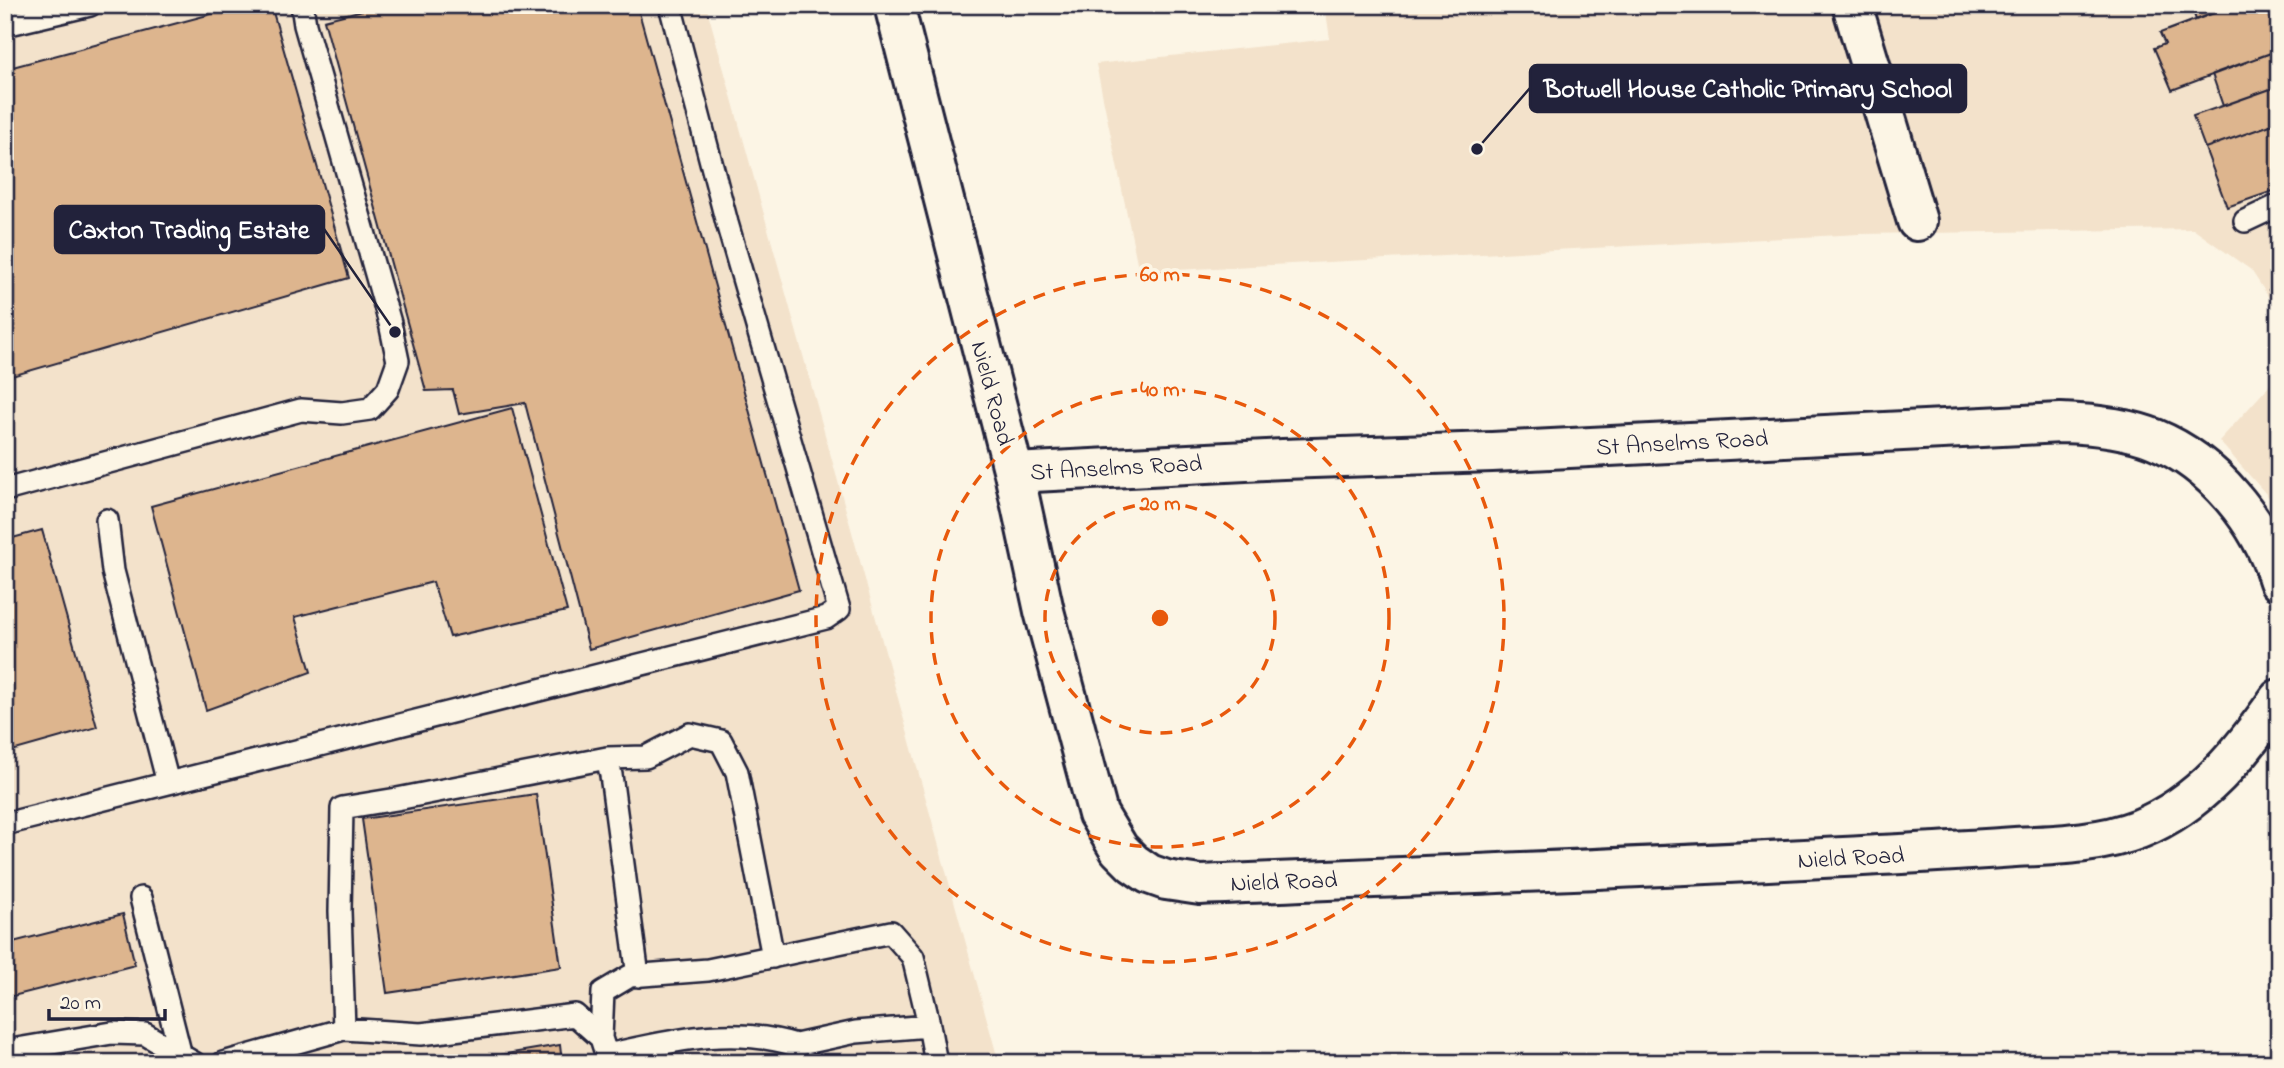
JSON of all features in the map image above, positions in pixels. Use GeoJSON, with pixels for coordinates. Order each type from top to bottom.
{"type":"FeatureCollection","features":[{"type":"Feature","properties":{"kind":"street","name":"Nield Road"},"geometry":{"type":"LineString","coordinates":[[894,5],[1014,472],[1044,611],[1098,814],[1113,840],[1133,863],[1149,874],[1200,885],[1602,869],[2080,843],[2138,829],[2189,801],[2226,768],[2279,699]]}},
{"type":"Feature","properties":{"kind":"street"},"geometry":{"type":"LineString","coordinates":[[1852,5],[1917,221]]}},
{"type":"Feature","properties":{"kind":"street","name":"St Anselms Road"},"geometry":{"type":"LineString","coordinates":[[1014,472],[1492,452],[2061,423],[2092,424],[2154,439],[2176,450],[2214,479],[2245,513],[2274,566],[2279,581]]}},
{"type":"Feature","properties":{"kind":"lane"},"geometry":{"type":"LineString","coordinates":[[5,26],[90,5]]}},
{"type":"Feature","properties":{"kind":"lane"},"geometry":{"type":"LineString","coordinates":[[5,490],[301,410],[342,413],[370,409],[388,389],[398,361],[390,323],[305,25],[302,5]]}},
{"type":"Feature","properties":{"kind":"lane"},"geometry":{"type":"LineString","coordinates":[[5,824],[826,618],[839,609],[727,223],[670,5]]}},
{"type":"Feature","properties":{"kind":"lane"},"geometry":{"type":"LineString","coordinates":[[2245,221],[2279,205]]}},
{"type":"Feature","properties":{"kind":"lane"},"geometry":{"type":"LineString","coordinates":[[107,520],[113,571],[168,783]]}},
{"type":"Feature","properties":{"kind":"lane"},"geometry":{"type":"LineString","coordinates":[[344,1029],[340,911],[342,808],[607,758],[646,757],[690,734],[721,741],[737,772],[773,957]]}},
{"type":"Feature","properties":{"kind":"lane"},"geometry":{"type":"LineString","coordinates":[[607,758],[638,976]]}},
{"type":"Feature","properties":{"kind":"lane"},"geometry":{"type":"LineString","coordinates":[[141,898],[188,1059]]}},
{"type":"Feature","properties":{"kind":"lane"},"geometry":{"type":"LineString","coordinates":[[606,1052],[603,992],[630,976],[708,970],[891,932],[913,957],[936,1063]]}},
{"type":"Feature","properties":{"kind":"lane"},"geometry":{"type":"LineString","coordinates":[[230,1062],[344,1029],[421,1034],[575,1015],[606,1052]]}},
{"type":"Feature","properties":{"kind":"lane"},"geometry":{"type":"LineString","coordinates":[[606,1052],[695,1037],[767,1037],[796,1054],[856,1032],[929,1026]]}},
{"type":"Feature","properties":{"kind":"lane"},"geometry":{"type":"LineString","coordinates":[[5,1051],[112,1033],[145,1034],[188,1059]]}},
{"type":"Feature","properties":{"kind":"shaded area"},"geometry":{"type":"Polygon","coordinates":[[[5,5],[706,5],[999,1063],[5,1063],[5,5]]]}},
{"type":"Feature","properties":{"kind":"shaded area"},"geometry":{"type":"Polygon","coordinates":[[[1325,5],[2279,5],[2279,313],[2251,270],[2193,229],[1859,234],[1139,272],[1096,64],[1330,39],[1325,5]]]}},
{"type":"Feature","properties":{"kind":"shaded area"},"geometry":{"type":"Polygon","coordinates":[[[2279,375],[2279,512],[2219,441],[2279,375]]]}},
{"type":"Feature","properties":{"kind":"building"},"geometry":{"type":"Polygon","coordinates":[[[245,5],[271,5],[349,278],[5,378],[5,69],[245,5]]]}},
{"type":"Feature","properties":{"kind":"building"},"geometry":{"type":"Polygon","coordinates":[[[382,5],[637,5],[799,590],[589,649],[525,403],[459,414],[453,390],[426,391],[324,20],[382,5]]]}},
{"type":"Feature","properties":{"kind":"building"},"geometry":{"type":"Polygon","coordinates":[[[1886,5],[1912,5],[1889,13],[1886,5]]]}},
{"type":"Feature","properties":{"kind":"building"},"geometry":{"type":"Polygon","coordinates":[[[2156,5],[2175,5],[2158,11],[2156,5]]]}},
{"type":"Feature","properties":{"kind":"building"},"geometry":{"type":"Polygon","coordinates":[[[2191,5],[2235,5],[2196,20],[2191,5]]]}},
{"type":"Feature","properties":{"kind":"building"},"geometry":{"type":"Polygon","coordinates":[[[2235,5],[2279,5],[2279,50],[2172,90],[2154,48],[2165,44],[2160,33],[2235,5]]]}},
{"type":"Feature","properties":{"kind":"building"},"geometry":{"type":"Polygon","coordinates":[[[2279,50],[2279,86],[2223,106],[2212,74],[2279,50]]]}},
{"type":"Feature","properties":{"kind":"building"},"geometry":{"type":"Polygon","coordinates":[[[2279,86],[2279,122],[2205,148],[2193,116],[2279,86]]]}},
{"type":"Feature","properties":{"kind":"building"},"geometry":{"type":"Polygon","coordinates":[[[2279,122],[2279,189],[2227,207],[2205,148],[2279,122]]]}},
{"type":"Feature","properties":{"kind":"building"},"geometry":{"type":"Polygon","coordinates":[[[2279,283],[2279,304],[2269,290],[2279,283]]]}},
{"type":"Feature","properties":{"kind":"building"},"geometry":{"type":"Polygon","coordinates":[[[512,408],[567,611],[450,637],[433,582],[295,617],[311,672],[206,710],[151,506],[512,408]]]}},
{"type":"Feature","properties":{"kind":"building"},"geometry":{"type":"Polygon","coordinates":[[[42,530],[97,727],[5,753],[5,540],[42,530]]]}},
{"type":"Feature","properties":{"kind":"building"},"geometry":{"type":"Polygon","coordinates":[[[536,794],[561,967],[387,993],[362,819],[536,794]]]}},
{"type":"Feature","properties":{"kind":"building"},"geometry":{"type":"Polygon","coordinates":[[[123,914],[135,965],[5,998],[5,944],[123,914]]]}},
{"type":"Feature","properties":{"kind":"building"},"geometry":{"type":"Polygon","coordinates":[[[560,1045],[562,1063],[453,1063],[560,1045]]]}},
{"type":"Feature","properties":{"kind":"place","name":"Botwell House Catholic Primary School"},"geometry":{"type":"Point","coordinates":[1477,149]}},
{"type":"Feature","properties":{"kind":"place","name":"Caxton Trading Estate"},"geometry":{"type":"Point","coordinates":[395,332]}}]}
